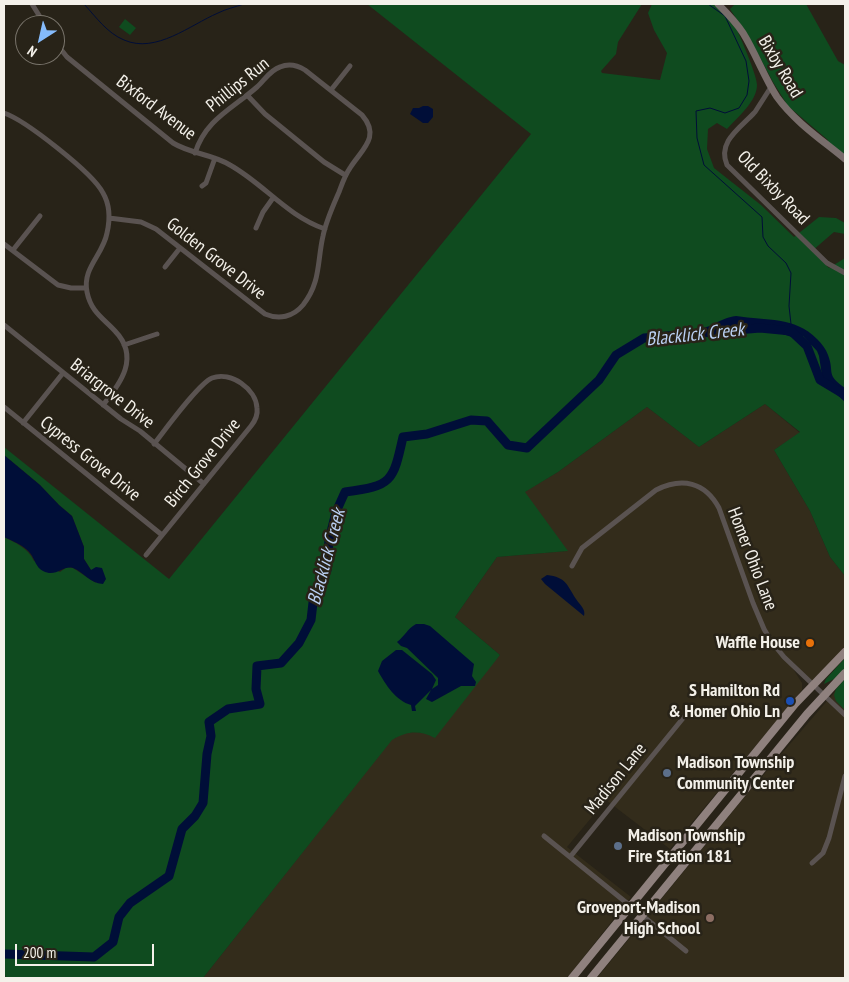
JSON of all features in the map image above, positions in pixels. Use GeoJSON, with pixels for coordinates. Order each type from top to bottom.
{"type":"FeatureCollection","features":[{"type":"Feature","properties":{"kind":"main road"},"geometry":{"type":"LineString","coordinates":[[572,978],[781,721],[813,684],[845,652]]}},
{"type":"Feature","properties":{"kind":"main road"},"geometry":{"type":"LineString","coordinates":[[591,978],[824,694],[845,673]]}},
{"type":"Feature","properties":{"kind":"street"},"geometry":{"type":"LineString","coordinates":[[32,4],[39,15]]}},
{"type":"Feature","properties":{"kind":"street","name":"Bixby Road"},"geometry":{"type":"LineString","coordinates":[[718,4],[731,16],[743,33],[778,99],[793,116],[845,159]]}},
{"type":"Feature","properties":{"kind":"street","name":"Bixford Avenue"},"geometry":{"type":"LineString","coordinates":[[65,54],[178,146],[215,158],[232,166],[300,218],[325,229]]}},
{"type":"Feature","properties":{"kind":"street","name":"Phillips Run"},"geometry":{"type":"LineString","coordinates":[[195,153],[201,139],[213,122],[272,72],[279,67],[288,65],[303,68],[366,119],[370,127],[370,139],[346,175]]}},
{"type":"Feature","properties":{"kind":"street"},"geometry":{"type":"LineString","coordinates":[[331,90],[350,66]]}},
{"type":"Feature","properties":{"kind":"street","name":"Old Bixby Road"},"geometry":{"type":"LineString","coordinates":[[771,87],[755,113],[726,143],[723,154],[727,165],[827,263],[845,273]]}},
{"type":"Feature","properties":{"kind":"street"},"geometry":{"type":"LineString","coordinates":[[247,95],[266,114],[324,162],[346,175],[325,229]]}},
{"type":"Feature","properties":{"kind":"street"},"geometry":{"type":"LineString","coordinates":[[4,113],[24,123],[88,174],[104,194],[110,218],[104,243],[88,270],[86,288],[93,310],[116,332],[124,346],[126,363],[124,376],[120,384],[103,404]]}},
{"type":"Feature","properties":{"kind":"street"},"geometry":{"type":"LineString","coordinates":[[202,186],[206,183],[215,158]]}},
{"type":"Feature","properties":{"kind":"street"},"geometry":{"type":"LineString","coordinates":[[256,228],[263,212],[273,198]]}},
{"type":"Feature","properties":{"kind":"street"},"geometry":{"type":"LineString","coordinates":[[13,250],[40,216]]}},
{"type":"Feature","properties":{"kind":"street","name":"Golden Grove Drive"},"geometry":{"type":"LineString","coordinates":[[110,218],[142,222],[162,233],[265,314],[274,317],[285,317],[294,313],[302,306],[316,281],[325,229]]}},
{"type":"Feature","properties":{"kind":"street"},"geometry":{"type":"LineString","coordinates":[[4,244],[58,285],[71,288],[86,288]]}},
{"type":"Feature","properties":{"kind":"street"},"geometry":{"type":"LineString","coordinates":[[165,266],[180,248]]}},
{"type":"Feature","properties":{"kind":"street","name":"Briargrove Drive"},"geometry":{"type":"LineString","coordinates":[[4,325],[63,373],[140,431],[204,484]]}},
{"type":"Feature","properties":{"kind":"street"},"geometry":{"type":"LineString","coordinates":[[124,346],[157,334]]}},
{"type":"Feature","properties":{"kind":"street"},"geometry":{"type":"LineString","coordinates":[[23,422],[63,373]]}},
{"type":"Feature","properties":{"kind":"street","name":"Birch Grove Drive"},"geometry":{"type":"LineString","coordinates":[[146,555],[251,426],[256,417],[256,400],[247,389],[233,378],[220,376],[206,381],[154,444]]}},
{"type":"Feature","properties":{"kind":"street","name":"Cypress Grove Drive"},"geometry":{"type":"LineString","coordinates":[[4,407],[162,535]]}},
{"type":"Feature","properties":{"kind":"street","name":"Homer Ohio Lane"},"geometry":{"type":"LineString","coordinates":[[572,566],[582,548],[656,490],[676,483],[699,487],[711,496],[718,508],[767,634],[784,657],[845,715]]}},
{"type":"Feature","properties":{"kind":"street","name":"Madison Lane"},"geometry":{"type":"LineString","coordinates":[[570,857],[684,717]]}},
{"type":"Feature","properties":{"kind":"street"},"geometry":{"type":"LineString","coordinates":[[812,863],[823,853],[829,838],[845,776]]}},
{"type":"Feature","properties":{"kind":"street"},"geometry":{"type":"LineString","coordinates":[[544,836],[686,951]]}},
{"type":"Feature","properties":{"kind":"shaded area"},"geometry":{"type":"Polygon","coordinates":[[[765,404],[800,433],[774,450],[810,511],[830,557],[845,576],[845,653],[810,682],[790,664],[802,683],[802,690],[670,849],[606,800],[567,847],[631,897],[567,978],[203,978],[392,739],[403,733],[426,733],[500,655],[455,617],[497,557],[567,551],[524,492],[558,472],[647,407],[699,447],[765,404]]]}},
{"type":"Feature","properties":{"kind":"shaded area"},"geometry":{"type":"Polygon","coordinates":[[[845,680],[845,978],[597,978],[747,794],[845,680]]]}},
{"type":"Feature","properties":{"kind":"green space"},"geometry":{"type":"Polygon","coordinates":[[[367,4],[642,4],[618,42],[616,54],[601,71],[602,73],[660,80],[667,53],[654,30],[648,13],[652,4],[714,4],[728,17],[735,26],[744,46],[757,85],[754,97],[750,103],[727,129],[717,123],[708,129],[707,149],[714,168],[761,205],[794,237],[819,217],[836,218],[845,223],[845,234],[834,232],[812,251],[829,268],[845,258],[845,576],[830,557],[810,511],[774,450],[800,432],[765,404],[699,447],[647,407],[558,472],[525,492],[568,551],[497,557],[455,617],[500,655],[435,738],[424,734],[408,733],[392,740],[203,978],[6,978],[4,971],[4,537],[25,549],[34,561],[60,572],[67,567],[73,568],[96,583],[84,559],[84,547],[72,516],[40,485],[4,455],[4,447],[169,579],[531,134],[367,4]]]}},
{"type":"Feature","properties":{"kind":"green space"},"geometry":{"type":"Polygon","coordinates":[[[735,4],[806,4],[838,61],[845,65],[845,159],[826,143],[828,140],[788,106],[750,39],[730,9],[735,4]]]}},
{"type":"Feature","properties":{"kind":"green space"},"geometry":{"type":"Polygon","coordinates":[[[125,19],[136,28],[130,35],[119,27],[125,19]]]}},
{"type":"Feature","properties":{"kind":"green space"},"geometry":{"type":"Polygon","coordinates":[[[845,658],[845,669],[834,679],[824,684],[826,679],[845,658]]]}},
{"type":"Feature","properties":{"kind":"green space"},"geometry":{"type":"Polygon","coordinates":[[[845,679],[845,710],[836,701],[834,695],[836,689],[845,679]]]}},
{"type":"Feature","properties":{"kind":"water"},"geometry":{"type":"Polygon","coordinates":[[[423,106],[433,109],[433,117],[428,123],[423,123],[410,114],[413,108],[423,106]]]}},
{"type":"Feature","properties":{"kind":"water"},"geometry":{"type":"Polygon","coordinates":[[[736,316],[789,323],[799,326],[808,332],[824,347],[830,361],[833,376],[845,388],[845,402],[823,382],[817,351],[803,336],[796,335],[795,338],[766,329],[738,325],[696,340],[693,329],[700,329],[736,316]]]}},
{"type":"Feature","properties":{"kind":"water"},"geometry":{"type":"Polygon","coordinates":[[[4,455],[40,485],[72,516],[84,547],[84,559],[91,570],[96,567],[102,568],[106,579],[103,584],[94,582],[73,568],[66,568],[52,573],[43,571],[25,548],[4,537],[4,455]]]}},
{"type":"Feature","properties":{"kind":"water"},"geometry":{"type":"Polygon","coordinates":[[[547,575],[565,582],[583,609],[584,616],[545,584],[541,579],[547,575]]]}},
{"type":"Feature","properties":{"kind":"water"},"geometry":{"type":"Polygon","coordinates":[[[416,624],[430,626],[474,664],[472,676],[476,682],[475,686],[461,686],[432,702],[426,699],[431,690],[415,706],[416,711],[412,711],[411,705],[396,696],[378,671],[382,661],[396,650],[402,650],[432,674],[436,680],[432,689],[438,685],[438,678],[407,648],[397,642],[416,624]]]}},
{"type":"Feature","properties":{"kind":"waterway"},"geometry":{"type":"LineString","coordinates":[[84,4],[112,33],[124,40],[136,43],[160,41],[184,31],[207,18],[244,4]]}},
{"type":"Feature","properties":{"kind":"waterway"},"geometry":{"type":"LineString","coordinates":[[708,4],[725,16],[746,61],[749,81],[747,95],[739,108],[725,113],[710,108],[696,111],[697,138],[704,165],[762,217],[763,237],[768,246],[786,263],[791,273],[789,306],[791,324]]}},
{"type":"Feature","properties":{"kind":"waterway","name":"Blacklick Creek"},"geometry":{"type":"LineString","coordinates":[[4,954],[94,957],[113,942],[119,917],[130,903],[169,876],[182,829],[195,816],[203,803],[207,754],[211,736],[209,722],[228,709],[260,704],[256,689],[257,666],[281,663],[299,643],[311,620],[314,594],[327,570],[329,540],[336,512],[345,492],[372,487],[388,479],[393,473],[403,437],[427,434],[471,420],[487,421],[508,445],[527,448],[599,380],[616,355],[644,338],[760,328],[791,331],[807,346],[820,380],[845,395]]}},
{"type":"Feature","properties":{"kind":"place","name":"Waffle House"},"geometry":{"type":"Point","coordinates":[810,643]}},
{"type":"Feature","properties":{"kind":"place","name":"S Hamilton Rd & Homer Ohio Ln"},"geometry":{"type":"Point","coordinates":[790,701]}},
{"type":"Feature","properties":{"kind":"place","name":"Madison Township Community Center"},"geometry":{"type":"Point","coordinates":[667,773]}},
{"type":"Feature","properties":{"kind":"place","name":"Madison Township Fire Station 181"},"geometry":{"type":"Point","coordinates":[618,846]}},
{"type":"Feature","properties":{"kind":"place","name":"Groveport-Madison High School"},"geometry":{"type":"Point","coordinates":[710,918]}}]}
